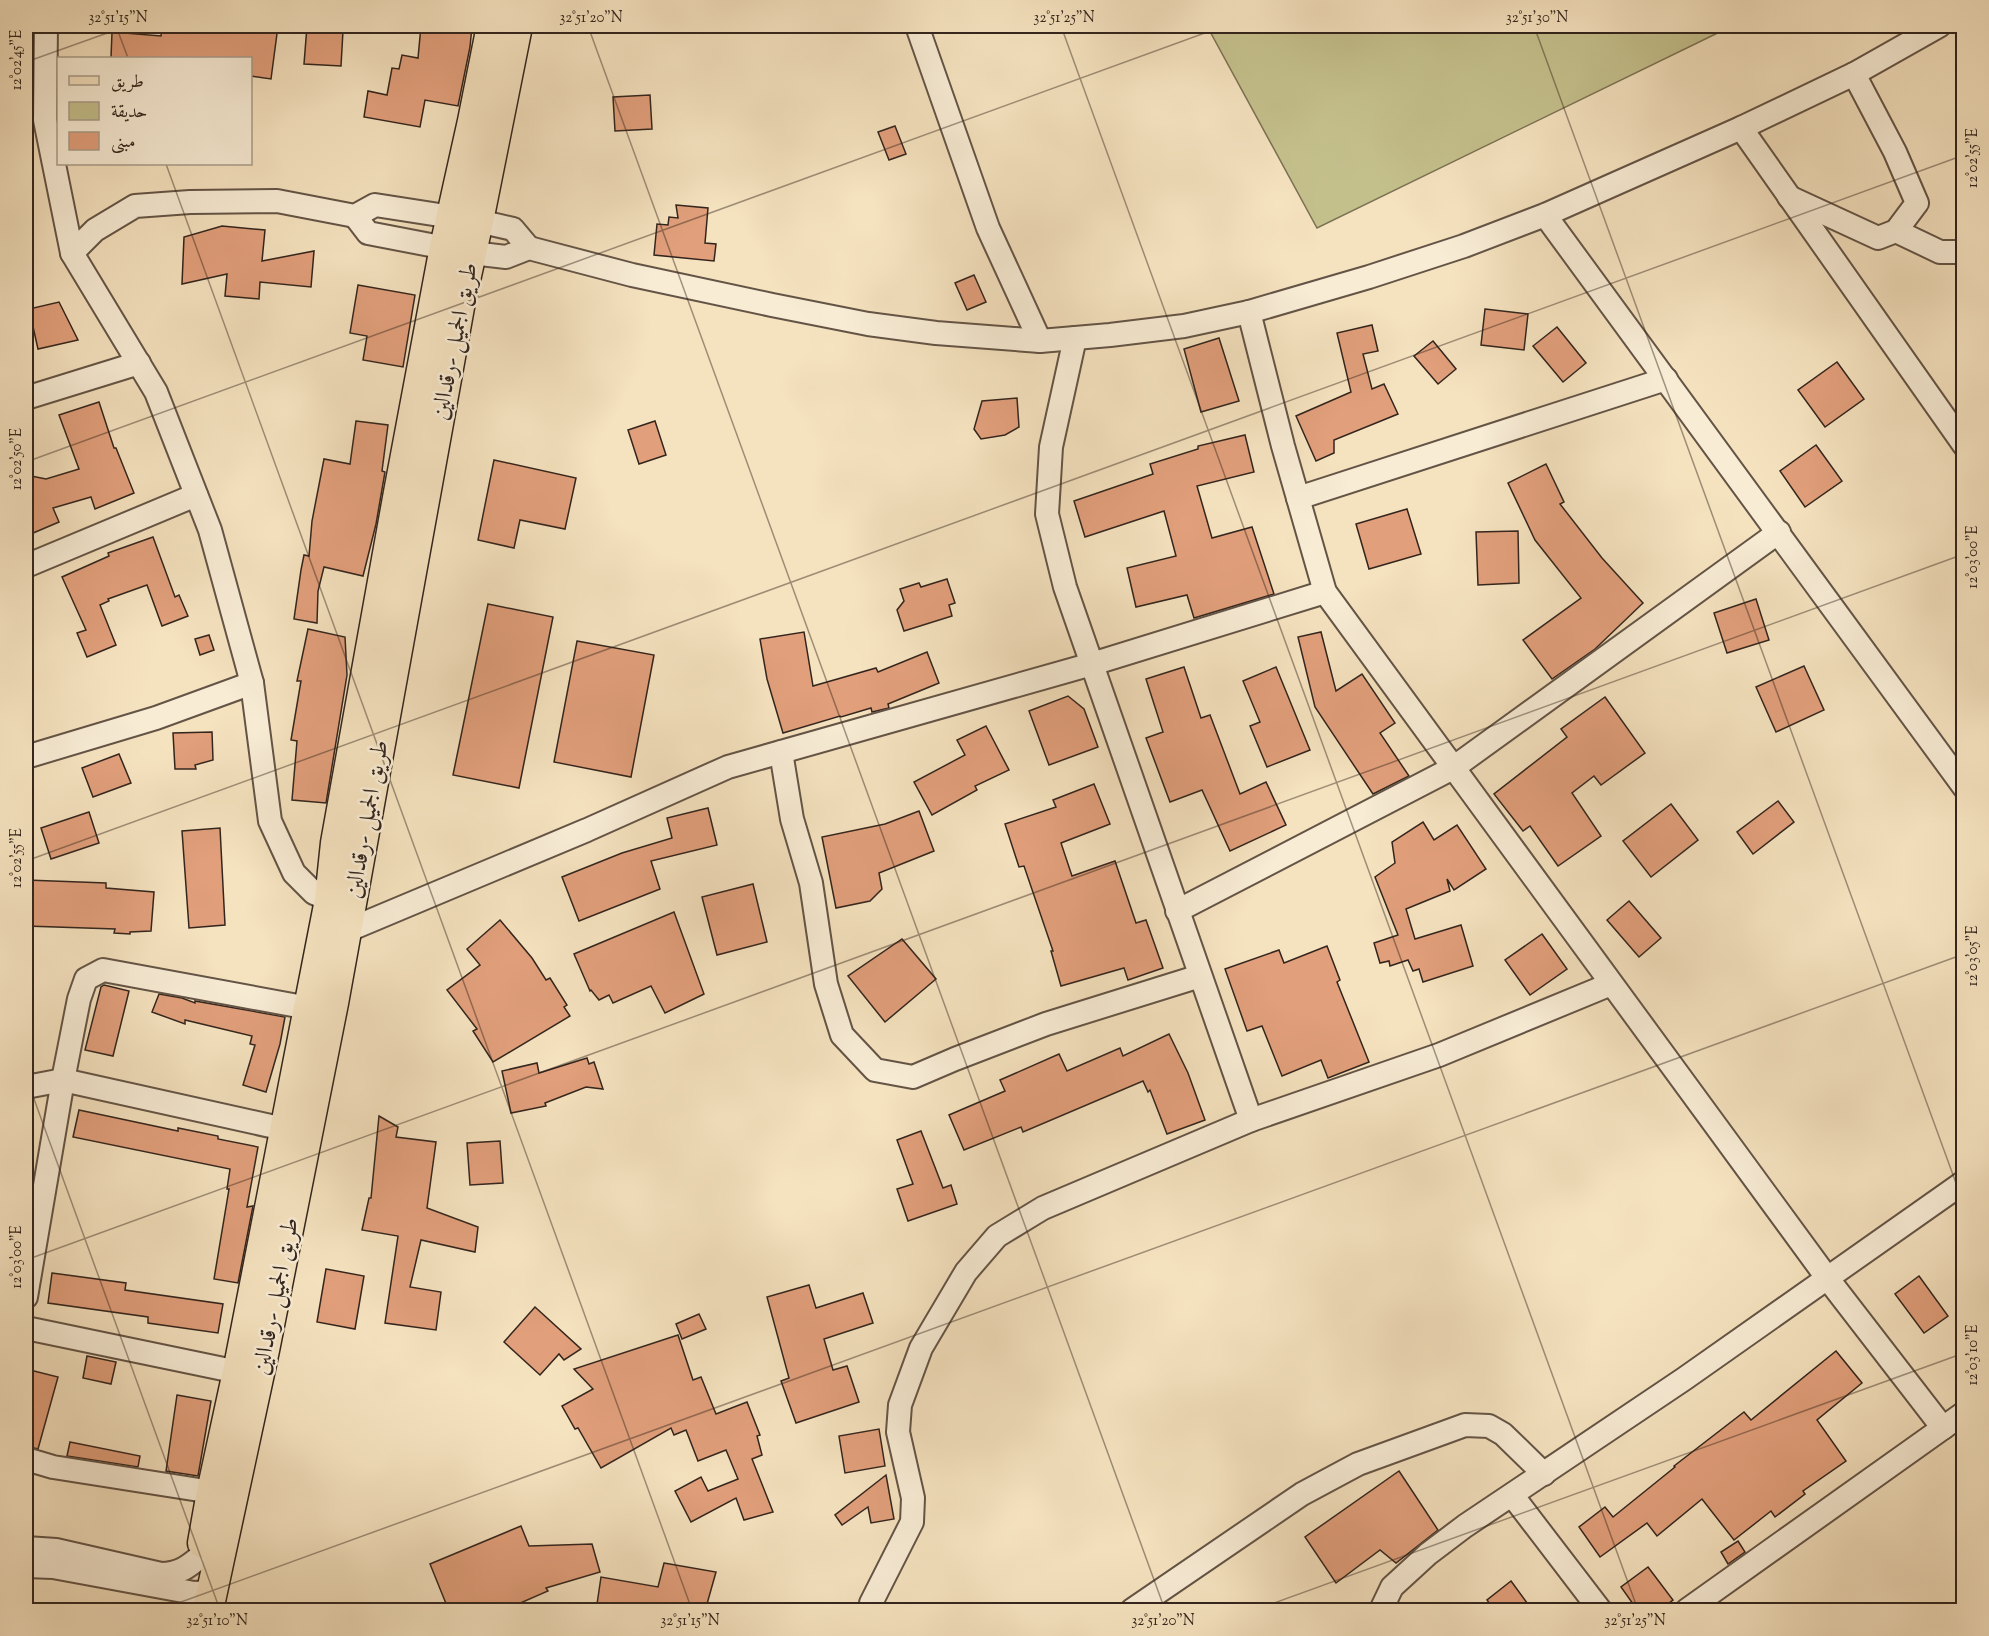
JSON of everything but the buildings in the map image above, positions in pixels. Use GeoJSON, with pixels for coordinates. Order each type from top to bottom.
{"type":"FeatureCollection","features":[{"type":"Feature","properties":{"kind":"main road","name":"طريق الجميل -رقدالين"},"geometry":{"type":"LineString","coordinates":[[465,219],[492,26]]}},
{"type":"Feature","properties":{"kind":"main road","name":"طريق الجميل -رقدالين"},"geometry":{"type":"LineString","coordinates":[[201,1601],[201,1557],[212,1492],[238,1371],[330,900],[336,843],[361,696],[465,219],[517,26]]}},
{"type":"Feature","properties":{"kind":"main road","name":"طريق الجميل -رقدالين"},"geometry":{"type":"LineString","coordinates":[[201,1601],[264,1350],[346,931],[457,318],[458,250]]}},
{"type":"Feature","properties":{"kind":"street"},"geometry":{"type":"LineString","coordinates":[[46,26],[45,120],[72,253],[156,392],[210,530],[252,683],[270,821],[294,873],[314,893],[330,900]]}},
{"type":"Feature","properties":{"kind":"street"},"geometry":{"type":"LineString","coordinates":[[917,26],[988,228],[1040,340]]}},
{"type":"Feature","properties":{"kind":"street"},"geometry":{"type":"LineString","coordinates":[[72,253],[95,230],[135,206],[190,202],[277,201],[355,216],[375,205],[513,229],[529,248],[632,275],[868,324],[936,333],[1040,340],[1184,326],[1249,312],[1368,277],[1464,246],[1545,215],[1741,128],[1854,74],[1939,26]]}},
{"type":"Feature","properties":{"kind":"street"},"geometry":{"type":"LineString","coordinates":[[1789,197],[1878,238],[1896,231],[1917,203],[1895,152],[1854,74]]}},
{"type":"Feature","properties":{"kind":"street"},"geometry":{"type":"LineString","coordinates":[[1741,128],[1964,445]]}},
{"type":"Feature","properties":{"kind":"street"},"geometry":{"type":"LineString","coordinates":[[1545,215],[1964,787]]}},
{"type":"Feature","properties":{"kind":"street"},"geometry":{"type":"LineString","coordinates":[[355,216],[368,233],[458,250],[506,257],[529,248]]}},
{"type":"Feature","properties":{"kind":"street"},"geometry":{"type":"LineString","coordinates":[[1896,231],[1940,252],[1964,252]]}},
{"type":"Feature","properties":{"kind":"street"},"geometry":{"type":"LineString","coordinates":[[1249,312],[1325,592],[1828,1279],[1943,1428]]}},
{"type":"Feature","properties":{"kind":"street"},"geometry":{"type":"LineString","coordinates":[[1075,338],[1051,447],[1047,514],[1065,587],[1251,1120]]}},
{"type":"Feature","properties":{"kind":"street"},"geometry":{"type":"LineString","coordinates":[[26,398],[139,363]]}},
{"type":"Feature","properties":{"kind":"street"},"geometry":{"type":"LineString","coordinates":[[1298,498],[1666,379]]}},
{"type":"Feature","properties":{"kind":"street"},"geometry":{"type":"LineString","coordinates":[[26,566],[196,495]]}},
{"type":"Feature","properties":{"kind":"street"},"geometry":{"type":"LineString","coordinates":[[1177,911],[1453,768],[1779,532]]}},
{"type":"Feature","properties":{"kind":"street"},"geometry":{"type":"LineString","coordinates":[[346,931],[587,830],[728,767],[1092,664],[1325,592]]}},
{"type":"Feature","properties":{"kind":"street"},"geometry":{"type":"LineString","coordinates":[[26,757],[156,718],[252,683]]}},
{"type":"Feature","properties":{"kind":"street"},"geometry":{"type":"LineString","coordinates":[[782,752],[792,819],[811,883],[826,984],[842,1035],[875,1070],[913,1077],[1046,1024],[1200,976]]}},
{"type":"Feature","properties":{"kind":"street"},"geometry":{"type":"LineString","coordinates":[[26,1297],[63,1080],[79,999],[86,979],[103,970],[309,1008]]}},
{"type":"Feature","properties":{"kind":"street"},"geometry":{"type":"LineString","coordinates":[[870,1611],[871,1603],[912,1522],[913,1498],[898,1432],[900,1405],[921,1348],[966,1272],[997,1236],[1043,1208],[1251,1120],[1439,1055],[1611,984]]}},
{"type":"Feature","properties":{"kind":"street"},"geometry":{"type":"LineString","coordinates":[[26,1087],[63,1080],[284,1130]]}},
{"type":"Feature","properties":{"kind":"street"},"geometry":{"type":"LineString","coordinates":[[1381,1611],[1392,1587],[1428,1554],[1828,1279],[1964,1182]]}},
{"type":"Feature","properties":{"kind":"street"},"geometry":{"type":"LineString","coordinates":[[26,1328],[238,1371]]}},
{"type":"Feature","properties":{"kind":"street"},"geometry":{"type":"LineString","coordinates":[[1687,1611],[1964,1413]]}},
{"type":"Feature","properties":{"kind":"street"},"geometry":{"type":"LineString","coordinates":[[1132,1611],[1302,1494],[1358,1464],[1465,1425],[1489,1426],[1503,1434],[1544,1474]]}},
{"type":"Feature","properties":{"kind":"street"},"geometry":{"type":"LineString","coordinates":[[26,1459],[53,1467],[212,1492]]}},
{"type":"Feature","properties":{"kind":"street"},"geometry":{"type":"LineString","coordinates":[[1512,1495],[1600,1611]]}},
{"type":"Feature","properties":{"kind":"street"},"geometry":{"type":"LineString","coordinates":[[26,1548],[56,1550],[161,1574],[174,1574],[201,1557]]}},
{"type":"Feature","properties":{"kind":"street"},"geometry":{"type":"LineString","coordinates":[[26,1566],[53,1567],[201,1601]]}},
{"type":"Feature","properties":{"kind":"green space"},"geometry":{"type":"Polygon","coordinates":[[[1207,26],[1732,26],[1317,228],[1207,26]]]}}]}
